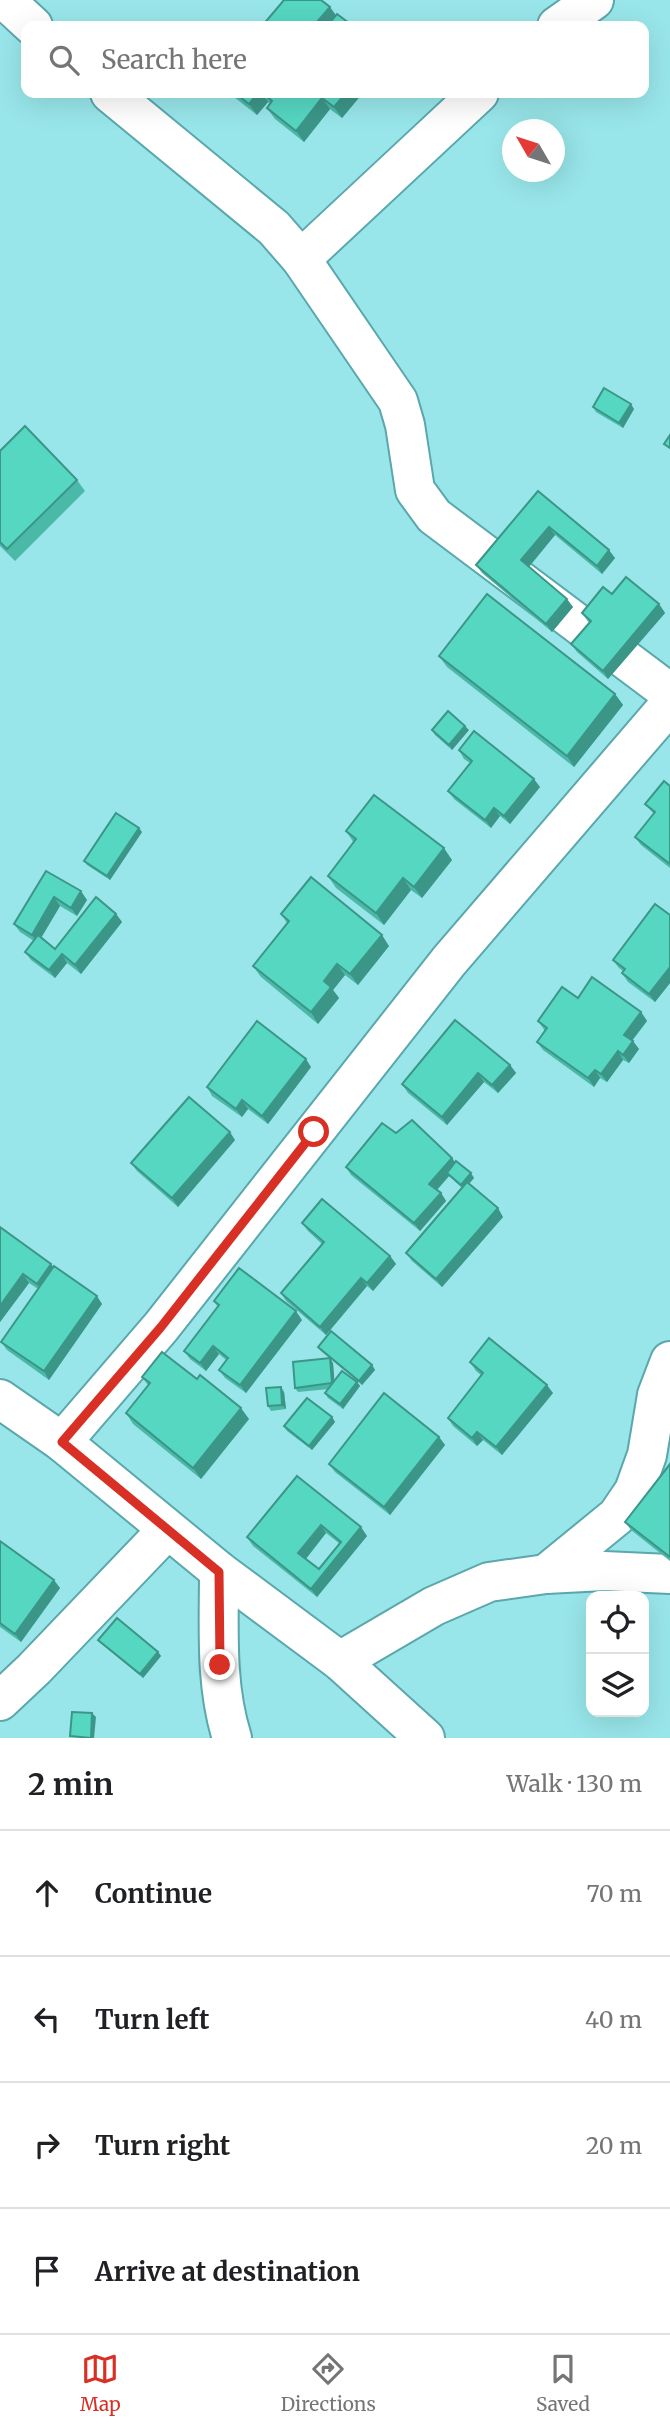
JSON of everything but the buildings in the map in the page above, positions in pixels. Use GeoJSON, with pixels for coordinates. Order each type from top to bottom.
{"type":"FeatureCollection","features":[{"type":"Feature","properties":{"kind":"street"},"geometry":{"type":"LineString","coordinates":[[564,21],[594,0]]}},
{"type":"Feature","properties":{"kind":"street"},"geometry":{"type":"LineString","coordinates":[[116,98],[274,228],[301,259],[398,401],[405,425],[415,490],[434,516],[670,693]]}},
{"type":"Feature","properties":{"kind":"street"},"geometry":{"type":"LineString","coordinates":[[301,259],[474,98]]}},
{"type":"Feature","properties":{"kind":"street"},"geometry":{"type":"LineString","coordinates":[[62,1442],[161,1327],[449,961],[670,704]]}},
{"type":"Feature","properties":{"kind":"street"},"geometry":{"type":"LineString","coordinates":[[546,1574],[617,1516],[634,1491],[647,1455],[657,1395],[670,1362]]}},
{"type":"Feature","properties":{"kind":"street"},"geometry":{"type":"LineString","coordinates":[[0,1399],[62,1442],[219,1572],[340,1661],[425,1738]]}},
{"type":"Feature","properties":{"kind":"street"},"geometry":{"type":"LineString","coordinates":[[0,1701],[167,1530]]}},
{"type":"Feature","properties":{"kind":"street"},"geometry":{"type":"LineString","coordinates":[[340,1661],[434,1606],[489,1582],[546,1574],[604,1571],[670,1574]]}},
{"type":"Feature","properties":{"kind":"street"},"geometry":{"type":"LineString","coordinates":[[219,1572],[220,1665],[225,1715],[232,1738]]}},
{"type":"Feature","properties":{"kind":"route"},"geometry":{"type":"LineString","coordinates":[[220,1665],[219,1572],[62,1442],[161,1327],[314,1132]]}}]}
